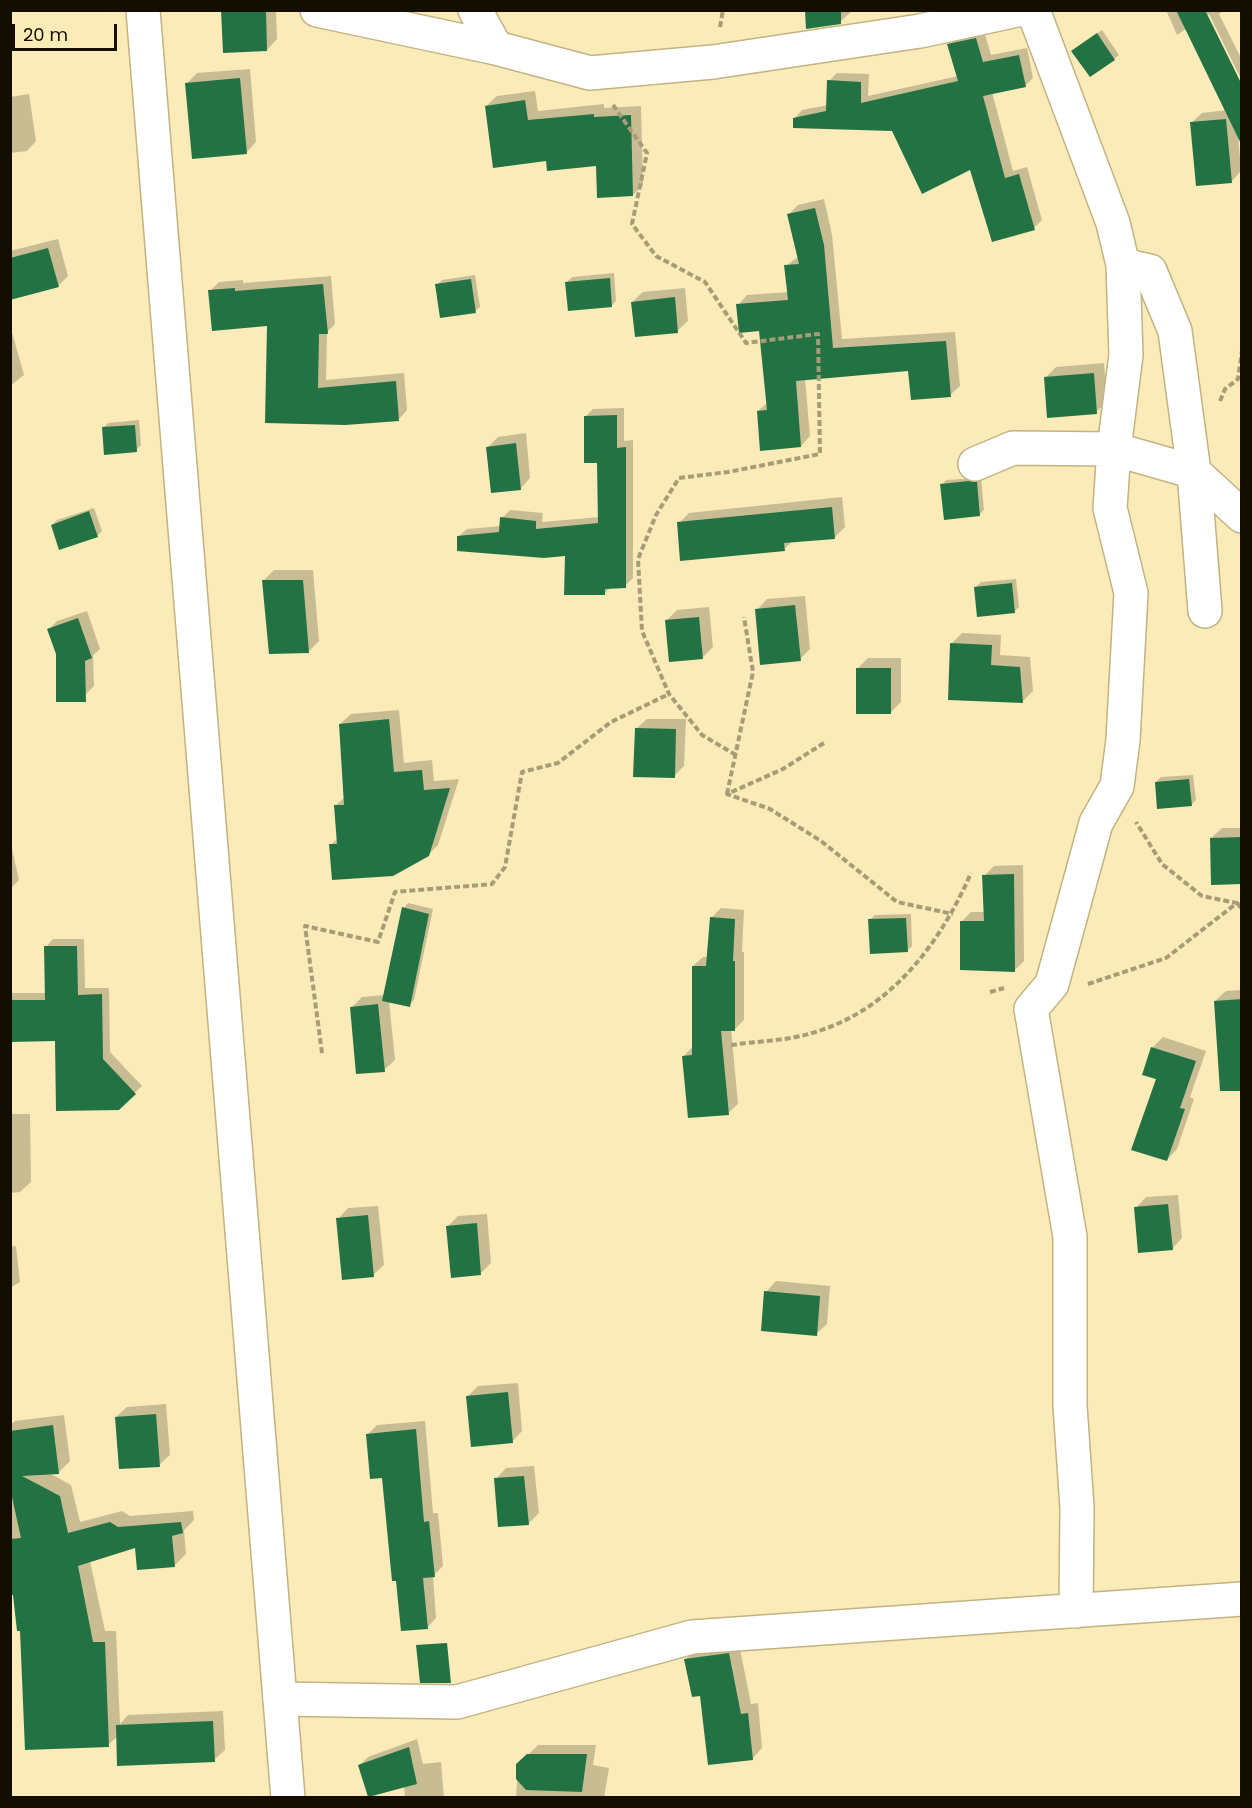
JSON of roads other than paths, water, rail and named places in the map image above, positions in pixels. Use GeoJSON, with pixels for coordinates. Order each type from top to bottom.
{"type":"FeatureCollection","features":[{"type":"Feature","properties":{"kind":"street"},"geometry":{"type":"LineString","coordinates":[[143,10],[288,1797]]}},
{"type":"Feature","properties":{"kind":"street"},"geometry":{"type":"LineString","coordinates":[[317,10],[496,48],[590,73],[713,62],[920,31],[1017,10]]}},
{"type":"Feature","properties":{"kind":"street"},"geometry":{"type":"LineString","coordinates":[[475,10],[496,48]]}},
{"type":"Feature","properties":{"kind":"street"},"geometry":{"type":"LineString","coordinates":[[1033,10],[1113,223],[1123,265],[1126,355],[1114,449],[1110,508],[1131,593],[1123,740],[1117,786],[1096,823],[1052,984],[1031,1009],[1070,1237],[1070,1405],[1077,1508],[1076,1611]]}},
{"type":"Feature","properties":{"kind":"street"},"geometry":{"type":"LineString","coordinates":[[1123,265],[1150,271],[1175,331],[1194,472],[1206,611]]}},
{"type":"Feature","properties":{"kind":"street"},"geometry":{"type":"LineString","coordinates":[[975,464],[1014,448],[1114,449],[1194,472],[1242,516]]}},
{"type":"Feature","properties":{"kind":"street"},"geometry":{"type":"LineString","coordinates":[[280,1699],[457,1701],[692,1637],[1242,1599]]}}]}
